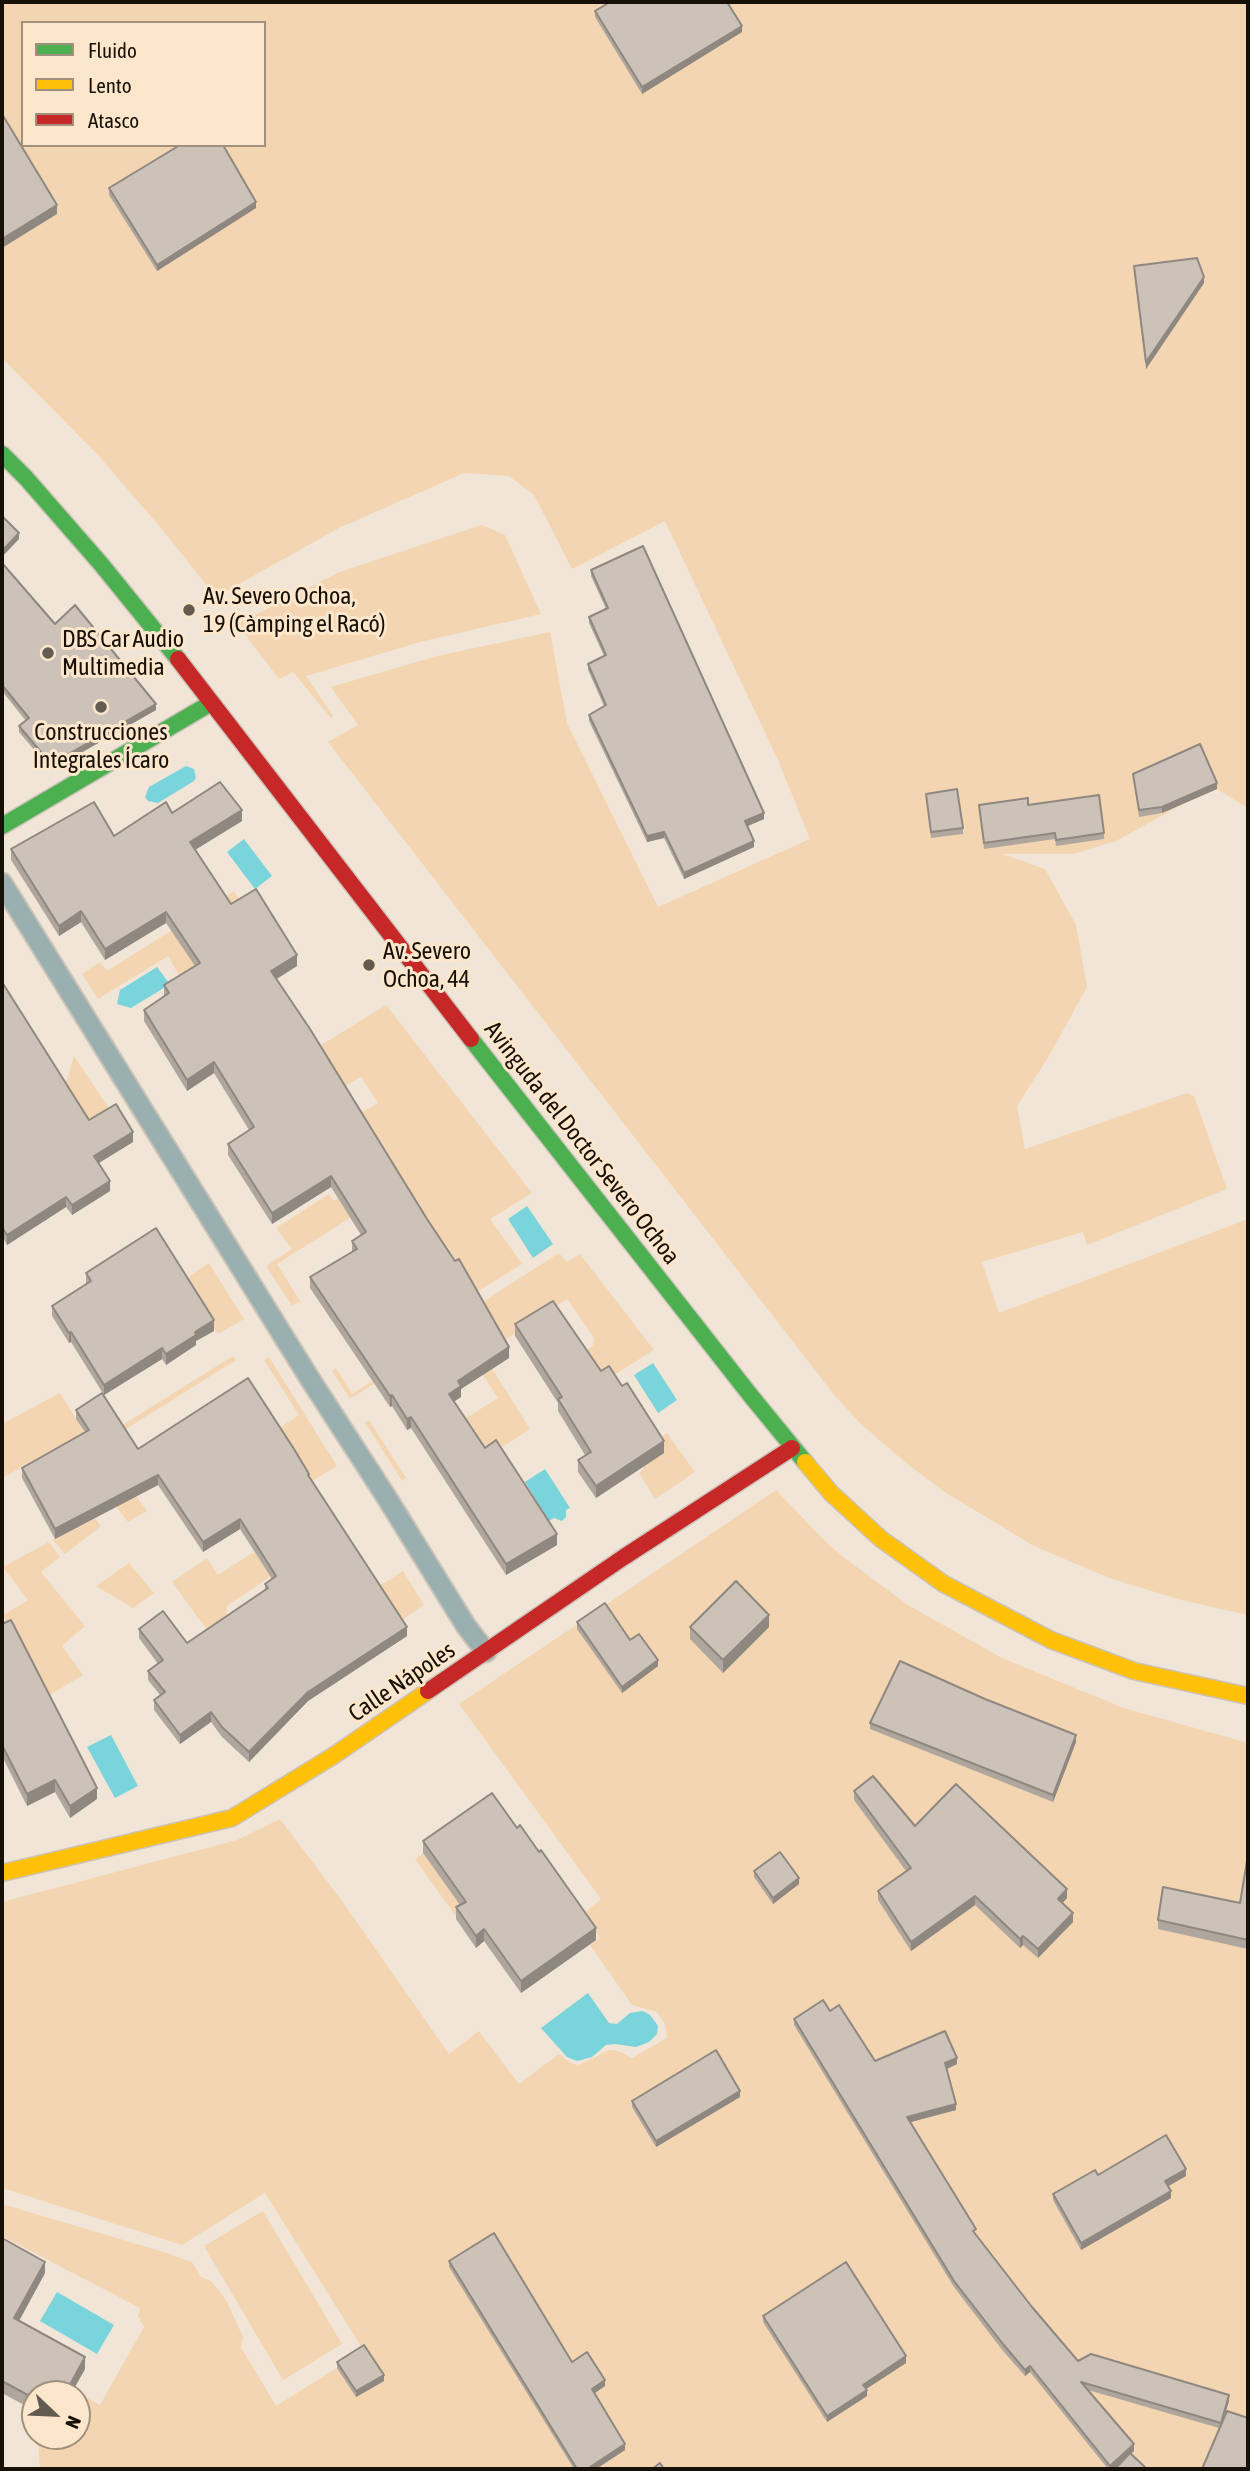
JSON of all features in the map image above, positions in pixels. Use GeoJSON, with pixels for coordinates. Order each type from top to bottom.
{"type":"FeatureCollection","features":[{"type":"Feature","properties":{"kind":"street","name":"Avinguda del Doctor Severo Ochoa"},"geometry":{"type":"LineString","coordinates":[[2,454],[100,564],[211,703],[792,1448],[831,1493],[881,1539],[955,1590],[1051,1640],[1134,1671],[1248,1696]]}},
{"type":"Feature","properties":{"kind":"street"},"geometry":{"type":"LineString","coordinates":[[2,826],[211,703]]}},
{"type":"Feature","properties":{"kind":"street","name":"Calle Nápoles"},"geometry":{"type":"LineString","coordinates":[[2,1873],[232,1818],[333,1756],[624,1557],[792,1448]]}},
{"type":"Feature","properties":{"kind":"lane"},"geometry":{"type":"LineString","coordinates":[[2,883],[303,1368],[460,1616],[486,1652]]}},
{"type":"Feature","properties":{"kind":"shaded area"},"geometry":{"type":"Polygon","coordinates":[[[2,2],[1248,2],[1248,808],[1217,789],[1185,803],[1116,841],[1073,854],[1002,854],[1045,869],[1076,925],[1087,987],[1049,1056],[1017,1106],[1025,1149],[1187,1093],[1194,1096],[1227,1189],[1087,1245],[1083,1232],[982,1262],[999,1313],[1248,1219],[1248,1615],[1181,1600],[1109,1578],[1034,1546],[946,1493],[861,1424],[835,1396],[328,742],[358,725],[331,687],[437,656],[550,632],[567,723],[658,907],[810,839],[778,760],[665,521],[572,569],[534,495],[509,476],[464,473],[337,529],[216,597],[97,454],[2,358],[2,2]]]}},
{"type":"Feature","properties":{"kind":"shaded area"},"geometry":{"type":"Polygon","coordinates":[[[482,525],[505,535],[541,614],[420,642],[306,676],[333,716],[331,718],[293,672],[279,679],[237,624],[342,571],[482,525]]]}},
{"type":"Feature","properties":{"kind":"shaded area"},"geometry":{"type":"Polygon","coordinates":[[[234,891],[244,907],[236,946],[181,979],[168,956],[98,999],[82,974],[100,962],[107,971],[234,891]]]}},
{"type":"Feature","properties":{"kind":"shaded area"},"geometry":{"type":"Polygon","coordinates":[[[386,1005],[532,1193],[490,1219],[522,1264],[477,1292],[447,1246],[441,1250],[399,1187],[277,1264],[300,1301],[292,1306],[266,1266],[292,1249],[276,1228],[329,1194],[334,1201],[391,1163],[359,1114],[378,1103],[361,1077],[343,1087],[254,1087],[386,1005]]]}},
{"type":"Feature","properties":{"kind":"shaded area"},"geometry":{"type":"Polygon","coordinates":[[[74,1056],[112,1113],[91,1126],[65,1086],[74,1056]]]}},
{"type":"Feature","properties":{"kind":"shaded area"},"geometry":{"type":"Polygon","coordinates":[[[559,1253],[567,1262],[580,1254],[654,1350],[609,1378],[578,1355],[593,1346],[594,1338],[567,1299],[483,1354],[530,1429],[481,1461],[468,1443],[477,1434],[466,1418],[498,1398],[474,1361],[425,1352],[350,1399],[332,1371],[336,1368],[352,1394],[463,1322],[478,1305],[559,1253]]]}},
{"type":"Feature","properties":{"kind":"shaded area"},"geometry":{"type":"Polygon","coordinates":[[[209,1263],[244,1319],[218,1334],[184,1280],[209,1263]]]}},
{"type":"Feature","properties":{"kind":"shaded area"},"geometry":{"type":"Polygon","coordinates":[[[233,1356],[236,1360],[99,1446],[147,1511],[128,1522],[97,1481],[81,1490],[56,1449],[2,1478],[2,1424],[60,1393],[92,1444],[233,1356]]]}},
{"type":"Feature","properties":{"kind":"shaded area"},"geometry":{"type":"Polygon","coordinates":[[[269,1357],[337,1466],[311,1482],[278,1429],[299,1415],[264,1360],[269,1357]]]}},
{"type":"Feature","properties":{"kind":"shaded area"},"geometry":{"type":"Polygon","coordinates":[[[369,1420],[406,1478],[402,1481],[365,1422],[369,1420]]]}},
{"type":"Feature","properties":{"kind":"shaded area"},"geometry":{"type":"Polygon","coordinates":[[[667,1433],[695,1472],[655,1499],[639,1473],[644,1469],[634,1455],[667,1433]]]}},
{"type":"Feature","properties":{"kind":"shaded area"},"geometry":{"type":"Polygon","coordinates":[[[776,1490],[846,1559],[908,1605],[1002,1658],[1124,1708],[1248,1743],[1248,2469],[40,2469],[38,2450],[91,2450],[91,2400],[100,2405],[144,2327],[138,2316],[140,2308],[2,2236],[2,2204],[192,2262],[201,2277],[211,2281],[226,2300],[243,2337],[241,2347],[276,2406],[364,2351],[265,2193],[182,2245],[2,2188],[2,1902],[237,1840],[280,1819],[342,1901],[449,2054],[479,2031],[519,2084],[559,2054],[570,2063],[579,2065],[609,2050],[632,2058],[667,2038],[665,2024],[657,2012],[632,2005],[590,1945],[600,1938],[584,1914],[601,1899],[459,1704],[776,1490]]]}},
{"type":"Feature","properties":{"kind":"shaded area"},"geometry":{"type":"Polygon","coordinates":[[[95,1518],[101,1526],[65,1554],[53,1540],[95,1518]]]}},
{"type":"Feature","properties":{"kind":"shaded area"},"geometry":{"type":"Polygon","coordinates":[[[49,1542],[60,1557],[41,1572],[85,1626],[62,1646],[83,1675],[45,1698],[3,1615],[28,1600],[3,1567],[49,1542]]]}},
{"type":"Feature","properties":{"kind":"shaded area"},"geometry":{"type":"Polygon","coordinates":[[[254,1552],[271,1576],[227,1606],[226,1615],[207,1630],[172,1582],[207,1558],[218,1575],[254,1552]]]}},
{"type":"Feature","properties":{"kind":"shaded area"},"geometry":{"type":"Polygon","coordinates":[[[129,1563],[154,1593],[133,1608],[96,1586],[129,1563]]]}},
{"type":"Feature","properties":{"kind":"shaded area"},"geometry":{"type":"Polygon","coordinates":[[[403,1571],[424,1605],[400,1621],[378,1587],[403,1571]]]}},
{"type":"Feature","properties":{"kind":"shaded area"},"geometry":{"type":"Polygon","coordinates":[[[423,1853],[465,1912],[457,1918],[415,1859],[423,1853]]]}},
{"type":"Feature","properties":{"kind":"shaded area"},"geometry":{"type":"Polygon","coordinates":[[[263,2211],[342,2344],[283,2380],[204,2246],[263,2211]]]}},
{"type":"Feature","properties":{"kind":"water"},"geometry":{"type":"Polygon","coordinates":[[[186,766],[194,769],[194,781],[158,803],[148,801],[145,797],[149,787],[186,766]]]}},
{"type":"Feature","properties":{"kind":"water"},"geometry":{"type":"Polygon","coordinates":[[[244,839],[272,876],[255,889],[227,852],[244,839]]]}},
{"type":"Feature","properties":{"kind":"water"},"geometry":{"type":"Polygon","coordinates":[[[157,967],[169,983],[167,986],[131,1008],[117,1004],[120,990],[157,967]]]}},
{"type":"Feature","properties":{"kind":"water"},"geometry":{"type":"Polygon","coordinates":[[[527,1206],[553,1244],[533,1258],[508,1219],[527,1206]]]}},
{"type":"Feature","properties":{"kind":"water"},"geometry":{"type":"Polygon","coordinates":[[[653,1363],[677,1400],[658,1413],[634,1375],[653,1363]]]}},
{"type":"Feature","properties":{"kind":"water"},"geometry":{"type":"Polygon","coordinates":[[[545,1469],[570,1508],[566,1510],[566,1517],[562,1521],[554,1518],[549,1521],[525,1482],[545,1469]]]}},
{"type":"Feature","properties":{"kind":"water"},"geometry":{"type":"Polygon","coordinates":[[[111,1735],[138,1786],[115,1798],[87,1747],[111,1735]]]}},
{"type":"Feature","properties":{"kind":"water"},"geometry":{"type":"Polygon","coordinates":[[[588,1993],[609,2023],[617,2024],[630,2013],[643,2011],[650,2015],[658,2026],[657,2034],[649,2042],[636,2047],[606,2045],[592,2057],[577,2061],[567,2057],[541,2028],[588,1993]]]}},
{"type":"Feature","properties":{"kind":"water"},"geometry":{"type":"Polygon","coordinates":[[[57,2292],[114,2325],[97,2354],[40,2321],[57,2292]]]}},
{"type":"Feature","properties":{"kind":"building"},"geometry":{"type":"Polygon","coordinates":[[[610,2],[727,2],[742,26],[642,87],[595,11],[610,2]]]}},
{"type":"Feature","properties":{"kind":"building"},"geometry":{"type":"Polygon","coordinates":[[[2,114],[57,205],[2,239],[2,114]]]}},
{"type":"Feature","properties":{"kind":"building"},"geometry":{"type":"Polygon","coordinates":[[[177,147],[224,147],[256,202],[157,265],[109,188],[177,147]]]}},
{"type":"Feature","properties":{"kind":"building"},"geometry":{"type":"Polygon","coordinates":[[[1197,258],[1204,277],[1146,362],[1134,266],[1197,258]]]}},
{"type":"Feature","properties":{"kind":"building"},"geometry":{"type":"Polygon","coordinates":[[[2,516],[19,533],[2,551],[2,516]]]}},
{"type":"Feature","properties":{"kind":"building"},"geometry":{"type":"Polygon","coordinates":[[[643,546],[764,813],[745,821],[754,841],[684,873],[664,832],[647,836],[589,715],[606,705],[588,664],[606,655],[589,617],[608,608],[591,570],[643,546]]]}},
{"type":"Feature","properties":{"kind":"building"},"geometry":{"type":"Polygon","coordinates":[[[2,563],[55,624],[75,605],[156,704],[51,764],[19,726],[29,718],[2,685],[2,563]]]}},
{"type":"Feature","properties":{"kind":"building"},"geometry":{"type":"Polygon","coordinates":[[[1200,744],[1217,783],[1162,807],[1139,810],[1133,774],[1200,744]]]}},
{"type":"Feature","properties":{"kind":"building"},"geometry":{"type":"Polygon","coordinates":[[[220,782],[242,810],[190,842],[231,904],[256,889],[297,955],[271,971],[310,1029],[427,1219],[455,1261],[459,1259],[509,1347],[458,1381],[461,1386],[449,1394],[485,1448],[496,1440],[557,1534],[506,1564],[411,1417],[407,1419],[392,1395],[390,1396],[310,1277],[357,1249],[352,1241],[366,1232],[331,1176],[272,1213],[228,1144],[254,1127],[214,1062],[187,1080],[144,1010],[169,993],[164,985],[200,963],[166,912],[105,949],[81,911],[59,926],[11,849],[94,802],[114,836],[166,802],[172,813],[220,782]]]}},
{"type":"Feature","properties":{"kind":"building"},"geometry":{"type":"Polygon","coordinates":[[[957,789],[963,828],[931,832],[926,794],[957,789]]]}},
{"type":"Feature","properties":{"kind":"building"},"geometry":{"type":"Polygon","coordinates":[[[1099,795],[1104,833],[1056,840],[1055,833],[984,843],[979,805],[1028,798],[1028,805],[1099,795]]]}},
{"type":"Feature","properties":{"kind":"building"},"geometry":{"type":"Polygon","coordinates":[[[2,982],[89,1120],[116,1104],[133,1132],[94,1156],[110,1181],[72,1205],[66,1197],[7,1235],[2,1227],[2,982]]]}},
{"type":"Feature","properties":{"kind":"building"},"geometry":{"type":"Polygon","coordinates":[[[156,1228],[214,1320],[166,1354],[162,1348],[104,1385],[52,1306],[91,1281],[86,1273],[156,1228]]]}},
{"type":"Feature","properties":{"kind":"building"},"geometry":{"type":"Polygon","coordinates":[[[553,1301],[601,1371],[609,1366],[622,1386],[627,1383],[664,1441],[596,1486],[578,1460],[591,1452],[558,1399],[562,1397],[515,1324],[553,1301]]]}},
{"type":"Feature","properties":{"kind":"building"},"geometry":{"type":"Polygon","coordinates":[[[248,1378],[407,1627],[308,1692],[249,1752],[222,1727],[211,1712],[180,1735],[154,1700],[165,1692],[148,1671],[163,1660],[139,1629],[163,1611],[187,1643],[268,1588],[265,1584],[276,1576],[240,1519],[203,1542],[158,1475],[55,1529],[22,1468],[89,1430],[76,1410],[102,1393],[138,1449],[248,1378]]]}},
{"type":"Feature","properties":{"kind":"building"},"geometry":{"type":"Polygon","coordinates":[[[736,1581],[769,1615],[723,1660],[690,1627],[736,1581]]]}},
{"type":"Feature","properties":{"kind":"building"},"geometry":{"type":"Polygon","coordinates":[[[605,1603],[630,1640],[639,1634],[658,1660],[622,1687],[577,1622],[605,1603]]]}},
{"type":"Feature","properties":{"kind":"building"},"geometry":{"type":"Polygon","coordinates":[[[11,1620],[97,1788],[70,1806],[55,1780],[27,1794],[2,1745],[2,1624],[11,1620]]]}},
{"type":"Feature","properties":{"kind":"building"},"geometry":{"type":"Polygon","coordinates":[[[900,1661],[1076,1735],[1053,1795],[870,1723],[900,1661]]]}},
{"type":"Feature","properties":{"kind":"building"},"geometry":{"type":"Polygon","coordinates":[[[873,1776],[915,1826],[956,1784],[1067,1889],[1058,1899],[1073,1913],[1038,1949],[1023,1936],[1020,1939],[975,1896],[911,1942],[878,1891],[911,1868],[854,1791],[873,1776]]]}},
{"type":"Feature","properties":{"kind":"building"},"geometry":{"type":"Polygon","coordinates":[[[492,1793],[517,1828],[520,1825],[539,1852],[541,1850],[596,1928],[521,1981],[484,1929],[476,1936],[456,1907],[466,1902],[423,1841],[492,1793]]]}},
{"type":"Feature","properties":{"kind":"building"},"geometry":{"type":"Polygon","coordinates":[[[780,1852],[799,1878],[773,1898],[754,1871],[780,1852]]]}},
{"type":"Feature","properties":{"kind":"building"},"geometry":{"type":"Polygon","coordinates":[[[1248,1855],[1248,1940],[1158,1920],[1163,1887],[1240,1903],[1248,1855]]]}},
{"type":"Feature","properties":{"kind":"building"},"geometry":{"type":"Polygon","coordinates":[[[823,2000],[830,2011],[839,2005],[875,2061],[945,2031],[957,2058],[945,2063],[956,2104],[907,2117],[976,2229],[973,2231],[1078,2361],[1091,2354],[1229,2395],[1221,2423],[1081,2382],[1134,2444],[1110,2466],[1030,2366],[1025,2370],[954,2281],[794,2019],[823,2000]]]}},
{"type":"Feature","properties":{"kind":"building"},"geometry":{"type":"Polygon","coordinates":[[[716,2050],[740,2091],[656,2141],[632,2101],[716,2050]]]}},
{"type":"Feature","properties":{"kind":"building"},"geometry":{"type":"Polygon","coordinates":[[[1166,2135],[1186,2169],[1165,2181],[1171,2191],[1081,2243],[1053,2194],[1095,2170],[1098,2175],[1166,2135]]]}},
{"type":"Feature","properties":{"kind":"building"},"geometry":{"type":"Polygon","coordinates":[[[494,2233],[572,2362],[587,2352],[605,2380],[592,2389],[625,2444],[587,2469],[577,2469],[449,2261],[494,2233]]]}},
{"type":"Feature","properties":{"kind":"building"},"geometry":{"type":"Polygon","coordinates":[[[2,2238],[45,2262],[14,2318],[85,2357],[73,2380],[21,2380],[21,2391],[2,2381],[2,2238]]]}},
{"type":"Feature","properties":{"kind":"building"},"geometry":{"type":"Polygon","coordinates":[[[846,2262],[906,2356],[863,2385],[867,2390],[827,2416],[763,2316],[846,2262]]]}},
{"type":"Feature","properties":{"kind":"building"},"geometry":{"type":"Polygon","coordinates":[[[364,2345],[384,2375],[356,2391],[337,2362],[364,2345]]]}},
{"type":"Feature","properties":{"kind":"building"},"geometry":{"type":"Polygon","coordinates":[[[1227,2411],[1248,2418],[1248,2469],[1202,2469],[1227,2411]]]}},
{"type":"Feature","properties":{"kind":"building"},"geometry":{"type":"Polygon","coordinates":[[[1130,2453],[1147,2469],[1115,2469],[1130,2453]]]}},
{"type":"Feature","properties":{"kind":"building"},"geometry":{"type":"Polygon","coordinates":[[[660,2463],[664,2469],[652,2469],[660,2463]]]}},
{"type":"Feature","properties":{"kind":"traffic: fast"},"geometry":{"type":"LineString","coordinates":[[2,454],[101,564],[178,659]]}},
{"type":"Feature","properties":{"kind":"traffic: fast"},"geometry":{"type":"LineString","coordinates":[[2,826],[211,703]]}},
{"type":"Feature","properties":{"kind":"traffic: fast"},"geometry":{"type":"LineString","coordinates":[[471,1039],[805,1462]]}},
{"type":"Feature","properties":{"kind":"traffic: slow"},"geometry":{"type":"LineString","coordinates":[[805,1462],[831,1493],[881,1539],[944,1584],[1051,1640],[1134,1671],[1248,1696]]}},
{"type":"Feature","properties":{"kind":"traffic: slow"},"geometry":{"type":"LineString","coordinates":[[2,1873],[232,1818],[333,1756],[428,1691]]}},
{"type":"Feature","properties":{"kind":"traffic: jam"},"geometry":{"type":"LineString","coordinates":[[178,659],[471,1039]]}},
{"type":"Feature","properties":{"kind":"traffic: jam"},"geometry":{"type":"LineString","coordinates":[[428,1691],[624,1557],[792,1448]]}},
{"type":"Feature","properties":{"kind":"place","name":"Av. Severo Ochoa, 19 (Càmping el Racó)"},"geometry":{"type":"Point","coordinates":[189,610]}},
{"type":"Feature","properties":{"kind":"place","name":"DBS Car Audio Multimedia"},"geometry":{"type":"Point","coordinates":[48,653]}},
{"type":"Feature","properties":{"kind":"place","name":"Construcciones Integrales Ícaro"},"geometry":{"type":"Point","coordinates":[101,707]}},
{"type":"Feature","properties":{"kind":"place","name":"Av. Severo Ochoa, 44"},"geometry":{"type":"Point","coordinates":[369,965]}}]}
